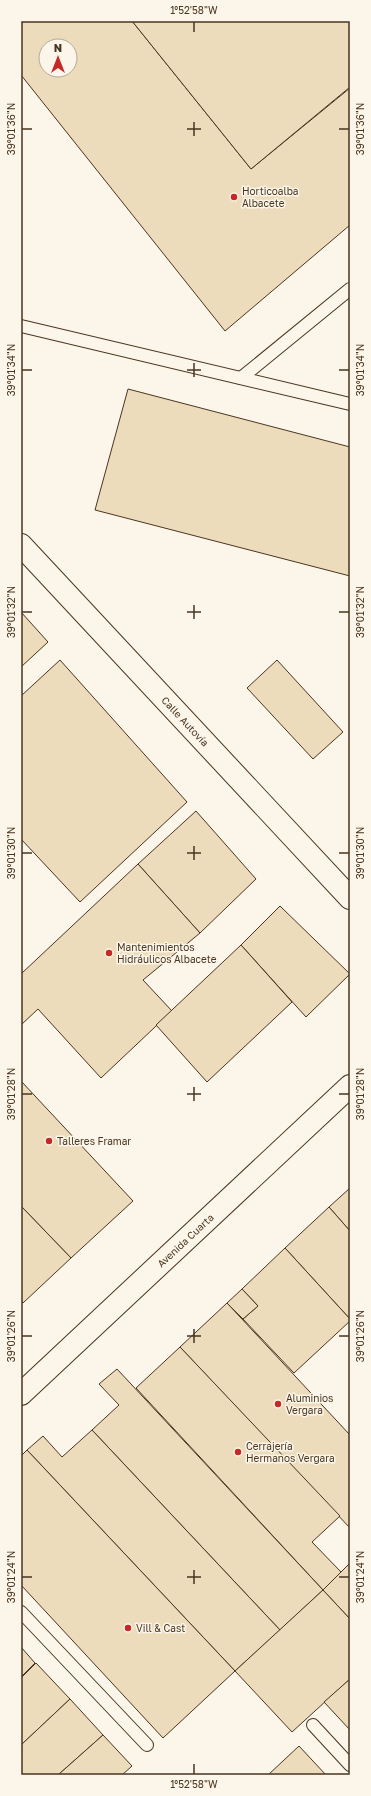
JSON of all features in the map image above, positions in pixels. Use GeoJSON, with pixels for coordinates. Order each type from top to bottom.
{"type":"FeatureCollection","features":[{"type":"Feature","properties":{"kind":"street","name":"Calle Autovía"},"geometry":{"type":"LineString","coordinates":[[21,545],[350,898]]}},
{"type":"Feature","properties":{"kind":"street","name":"Avenida Cuarta"},"geometry":{"type":"LineString","coordinates":[[21,1394],[350,1086]]}},
{"type":"Feature","properties":{"kind":"lane"},"geometry":{"type":"LineString","coordinates":[[240,378],[350,290]]}},
{"type":"Feature","properties":{"kind":"lane"},"geometry":{"type":"LineString","coordinates":[[21,326],[350,404]]}},
{"type":"Feature","properties":{"kind":"lane"},"geometry":{"type":"LineString","coordinates":[[21,1612],[147,1744]]}},
{"type":"Feature","properties":{"kind":"lane"},"geometry":{"type":"LineString","coordinates":[[313,1725],[350,1766]]}},
{"type":"Feature","properties":{"kind":"building","name":"Horticoalba Albacete"},"geometry":{"type":"Polygon","coordinates":[[[21,21],[132,21],[251,169],[350,88],[350,225],[225,331],[21,75],[21,21]]]}},
{"type":"Feature","properties":{"kind":"building"},"geometry":{"type":"Polygon","coordinates":[[[132,21],[350,21],[350,87],[251,169],[132,21]]]}},
{"type":"Feature","properties":{"kind":"building"},"geometry":{"type":"Polygon","coordinates":[[[128,389],[350,447],[350,576],[95,510],[128,389]]]}},
{"type":"Feature","properties":{"kind":"building"},"geometry":{"type":"Polygon","coordinates":[[[21,612],[48,642],[21,667],[21,612]]]}},
{"type":"Feature","properties":{"kind":"building"},"geometry":{"type":"Polygon","coordinates":[[[60,660],[187,802],[80,902],[21,839],[21,696],[60,660]]]}},
{"type":"Feature","properties":{"kind":"building"},"geometry":{"type":"Polygon","coordinates":[[[277,660],[343,732],[313,759],[247,688],[277,660]]]}},
{"type":"Feature","properties":{"kind":"building"},"geometry":{"type":"Polygon","coordinates":[[[196,811],[256,879],[200,933],[138,864],[196,811]]]}},
{"type":"Feature","properties":{"kind":"building","name":"Mantenimientos Hidráulicos Albacete"},"geometry":{"type":"Polygon","coordinates":[[[138,864],[200,933],[143,980],[172,1011],[101,1078],[38,1009],[21,1025],[21,974],[138,864]]]}},
{"type":"Feature","properties":{"kind":"building"},"geometry":{"type":"Polygon","coordinates":[[[280,906],[350,974],[306,1017],[241,945],[280,906]]]}},
{"type":"Feature","properties":{"kind":"building"},"geometry":{"type":"Polygon","coordinates":[[[241,945],[292,1002],[207,1082],[156,1025],[241,945]]]}},
{"type":"Feature","properties":{"kind":"building","name":"Talleres Framar"},"geometry":{"type":"Polygon","coordinates":[[[21,1081],[133,1201],[71,1258],[21,1206],[21,1081]]]}},
{"type":"Feature","properties":{"kind":"building"},"geometry":{"type":"Polygon","coordinates":[[[350,1188],[350,1231],[329,1207],[350,1188]]]}},
{"type":"Feature","properties":{"kind":"building"},"geometry":{"type":"Polygon","coordinates":[[[21,1206],[71,1258],[23,1303],[21,1300],[21,1206]]]}},
{"type":"Feature","properties":{"kind":"building"},"geometry":{"type":"Polygon","coordinates":[[[329,1207],[350,1231],[350,1319],[285,1248],[329,1207]]]}},
{"type":"Feature","properties":{"kind":"building"},"geometry":{"type":"Polygon","coordinates":[[[285,1248],[350,1319],[350,1321],[294,1373],[243,1319],[258,1306],[242,1289],[285,1248]]]}},
{"type":"Feature","properties":{"kind":"building"},"geometry":{"type":"Polygon","coordinates":[[[242,1289],[258,1306],[243,1319],[227,1303],[242,1289]]]}},
{"type":"Feature","properties":{"kind":"building","name":"Aluminios Vergara"},"geometry":{"type":"Polygon","coordinates":[[[227,1303],[350,1435],[350,1528],[180,1347],[227,1303]]]}},
{"type":"Feature","properties":{"kind":"building","name":"Cerrajería Hermanos Vergara"},"geometry":{"type":"Polygon","coordinates":[[[180,1347],[340,1516],[312,1542],[341,1572],[323,1590],[136,1388],[180,1347]]]}},
{"type":"Feature","properties":{"kind":"building"},"geometry":{"type":"Polygon","coordinates":[[[117,1369],[323,1590],[280,1630],[92,1430],[119,1405],[99,1384],[117,1369]]]}},
{"type":"Feature","properties":{"kind":"building"},"geometry":{"type":"Polygon","coordinates":[[[92,1430],[280,1630],[235,1671],[27,1450],[43,1436],[62,1457],[92,1430]]]}},
{"type":"Feature","properties":{"kind":"building","name":"Vill & Cast"},"geometry":{"type":"Polygon","coordinates":[[[27,1450],[235,1671],[163,1738],[21,1585],[21,1456],[27,1450]]]}},
{"type":"Feature","properties":{"kind":"building"},"geometry":{"type":"Polygon","coordinates":[[[350,1563],[350,1619],[323,1590],[350,1563]]]}},
{"type":"Feature","properties":{"kind":"building"},"geometry":{"type":"Polygon","coordinates":[[[323,1590],[350,1619],[350,1679],[292,1732],[235,1671],[323,1590]]]}},
{"type":"Feature","properties":{"kind":"building"},"geometry":{"type":"Polygon","coordinates":[[[21,1647],[35,1663],[21,1677],[21,1647]]]}},
{"type":"Feature","properties":{"kind":"building"},"geometry":{"type":"Polygon","coordinates":[[[36,1663],[70,1699],[21,1745],[21,1678],[36,1663]]]}},
{"type":"Feature","properties":{"kind":"building"},"geometry":{"type":"Polygon","coordinates":[[[350,1679],[350,1730],[324,1702],[350,1679]]]}},
{"type":"Feature","properties":{"kind":"building"},"geometry":{"type":"Polygon","coordinates":[[[70,1699],[103,1735],[58,1775],[21,1775],[21,1745],[70,1699]]]}},
{"type":"Feature","properties":{"kind":"building"},"geometry":{"type":"Polygon","coordinates":[[[103,1735],[132,1766],[122,1775],[58,1775],[103,1735]]]}},
{"type":"Feature","properties":{"kind":"building"},"geometry":{"type":"Polygon","coordinates":[[[299,1746],[326,1775],[268,1775],[299,1746]]]}},
{"type":"Feature","properties":{"kind":"place","name":"Horticoalba Albacete"},"geometry":{"type":"Point","coordinates":[234,197]}},
{"type":"Feature","properties":{"kind":"place","name":"Mantenimientos Hidráulicos Albacete"},"geometry":{"type":"Point","coordinates":[109,953]}},
{"type":"Feature","properties":{"kind":"place","name":"Talleres Framar"},"geometry":{"type":"Point","coordinates":[49,1141]}},
{"type":"Feature","properties":{"kind":"place","name":"Aluminios Vergara"},"geometry":{"type":"Point","coordinates":[278,1404]}},
{"type":"Feature","properties":{"kind":"place","name":"Cerrajería Hermanos Vergara"},"geometry":{"type":"Point","coordinates":[238,1452]}},
{"type":"Feature","properties":{"kind":"place","name":"Vill & Cast"},"geometry":{"type":"Point","coordinates":[128,1628]}}]}
